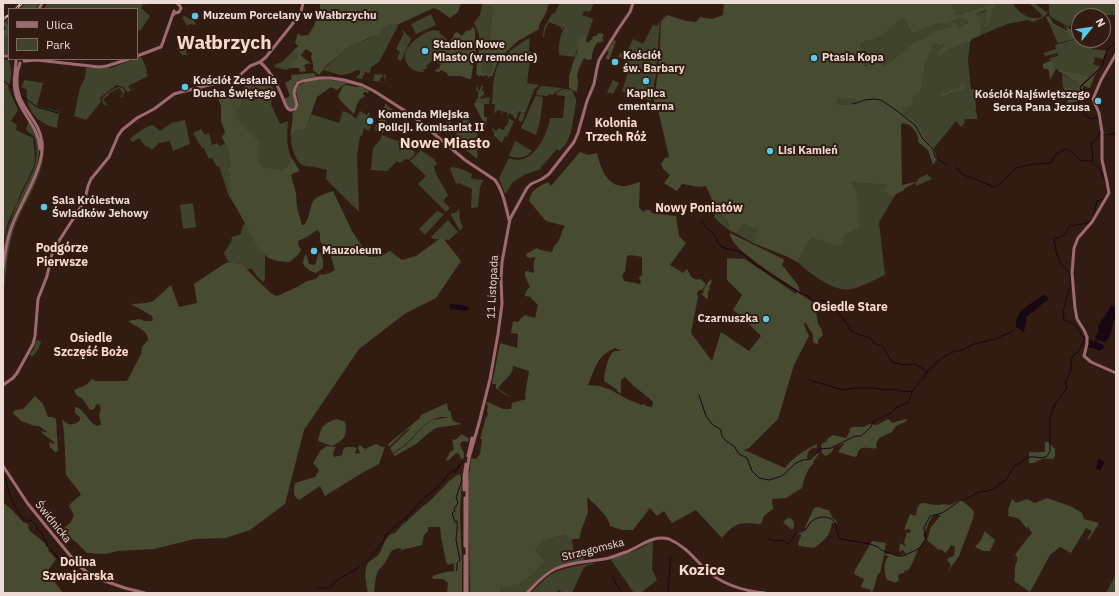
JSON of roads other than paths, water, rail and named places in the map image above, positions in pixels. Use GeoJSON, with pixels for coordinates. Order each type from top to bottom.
{"type":"FeatureCollection","features":[{"type":"Feature","properties":{"kind":"street"},"geometry":{"type":"LineString","coordinates":[[3,385],[17,373],[33,344],[39,294],[47,276],[52,254],[82,205],[90,182],[109,157],[120,133],[136,118],[154,109],[174,94],[239,76],[250,66],[260,62],[266,57],[298,17],[303,3]]}},
{"type":"Feature","properties":{"kind":"street","name":"11 Listopada"},"geometry":{"type":"LineString","coordinates":[[466,593],[468,572],[467,473],[469,458],[492,371],[502,298],[502,262],[509,221],[527,188],[549,174],[574,142],[594,84],[596,68],[599,60],[630,12],[633,3]]}},
{"type":"Feature","properties":{"kind":"street"},"geometry":{"type":"LineString","coordinates":[[138,56],[161,47],[175,7]]}},
{"type":"Feature","properties":{"kind":"street"},"geometry":{"type":"LineString","coordinates":[[1116,54],[1100,80],[1093,99],[1099,113],[1102,132],[1102,162],[1109,193],[1092,222],[1076,242],[1074,248],[1072,273],[1076,314],[1087,337],[1084,356],[1091,362],[1116,373]]}},
{"type":"Feature","properties":{"kind":"street"},"geometry":{"type":"LineString","coordinates":[[3,56],[8,57]]}},
{"type":"Feature","properties":{"kind":"street"},"geometry":{"type":"LineString","coordinates":[[20,63],[16,60],[14,76],[15,92],[37,134],[40,146],[40,159]]}},
{"type":"Feature","properties":{"kind":"street"},"geometry":{"type":"LineString","coordinates":[[3,268],[9,232],[35,174],[40,159],[42,144],[36,125],[23,105],[18,91],[18,68],[20,63],[25,60]]}},
{"type":"Feature","properties":{"kind":"street"},"geometry":{"type":"LineString","coordinates":[[43,60],[99,67],[126,60]]}},
{"type":"Feature","properties":{"kind":"street"},"geometry":{"type":"LineString","coordinates":[[260,62],[266,68],[277,86],[286,106],[290,110],[297,107],[298,103],[294,93],[298,83],[302,81],[320,78],[344,80],[358,83],[372,89],[413,116],[465,160],[493,178],[498,184],[509,221]]}},
{"type":"Feature","properties":{"kind":"street"},"geometry":{"type":"LineString","coordinates":[[506,207],[511,209],[515,208]]}},
{"type":"Feature","properties":{"kind":"street"},"geometry":{"type":"LineString","coordinates":[[506,207],[512,214]]}},
{"type":"Feature","properties":{"kind":"street"},"geometry":{"type":"LineString","coordinates":[[507,213],[512,214]]}},
{"type":"Feature","properties":{"kind":"street","name":"Świdnicka"},"geometry":{"type":"LineString","coordinates":[[3,466],[28,504],[77,564],[88,573],[99,579],[125,588],[146,593]]}},
{"type":"Feature","properties":{"kind":"street","name":"Strzegomska"},"geometry":{"type":"LineString","coordinates":[[527,593],[546,574],[556,568],[609,558],[632,550],[651,539],[659,537],[683,546],[706,569],[718,579],[730,586],[765,593]]}},
{"type":"Feature","properties":{"kind":"waterway"},"geometry":{"type":"LineString","coordinates":[[1100,126],[1098,117],[1091,119],[1079,109],[1081,92],[1080,87],[1103,65],[1107,50],[1114,44]]}},
{"type":"Feature","properties":{"kind":"waterway"},"geometry":{"type":"LineString","coordinates":[[3,80],[12,88]]}},
{"type":"Feature","properties":{"kind":"waterway"},"geometry":{"type":"LineString","coordinates":[[22,96],[37,107],[58,113]]}},
{"type":"Feature","properties":{"kind":"waterway"},"geometry":{"type":"LineString","coordinates":[[853,104],[865,100],[881,100],[915,125],[923,139],[933,149],[935,157],[947,165]]}},
{"type":"Feature","properties":{"kind":"waterway"},"geometry":{"type":"LineString","coordinates":[[1100,132],[1097,138],[1092,142],[1092,162],[1101,171],[1106,183]]}},
{"type":"Feature","properties":{"kind":"waterway"},"geometry":{"type":"LineString","coordinates":[[1106,135],[1116,133]]}},
{"type":"Feature","properties":{"kind":"waterway"},"geometry":{"type":"LineString","coordinates":[[955,167],[964,175],[994,187],[1000,184],[1016,168],[1034,164],[1051,163],[1055,155],[1065,149],[1072,152]]}},
{"type":"Feature","properties":{"kind":"waterway"},"geometry":{"type":"LineString","coordinates":[[1074,154],[1081,160],[1092,160]]}},
{"type":"Feature","properties":{"kind":"waterway"},"geometry":{"type":"LineString","coordinates":[[1093,218],[1097,201],[1105,197]]}},
{"type":"Feature","properties":{"kind":"waterway"},"geometry":{"type":"LineString","coordinates":[[1077,326],[1063,319],[1063,312],[1071,281],[1070,274],[1060,262],[1056,251],[1054,238],[1063,236],[1070,226],[1088,223],[1091,220]]}},
{"type":"Feature","properties":{"kind":"waterway"},"geometry":{"type":"LineString","coordinates":[[701,222],[715,236],[718,243],[722,247],[743,254],[756,265],[795,290],[808,296],[816,303],[821,300],[831,305],[839,313],[852,332],[867,337],[875,344],[882,346]]}},
{"type":"Feature","properties":{"kind":"waterway"},"geometry":{"type":"LineString","coordinates":[[769,539],[774,541],[781,540],[788,544],[796,533],[805,530],[809,524],[816,519],[826,517],[833,520],[839,538],[842,539],[870,544],[898,556],[903,556],[920,548],[926,539],[924,528],[930,516],[942,513],[961,500],[964,500],[979,492],[988,491],[995,488],[1006,480],[1015,465],[1027,458],[1044,458],[1048,455],[1050,451],[1050,417],[1055,404],[1067,388],[1065,382],[1071,370],[1071,360],[1074,354],[1077,352],[1078,353],[1085,338],[1077,327]]}},
{"type":"Feature","properties":{"kind":"waterway"},"geometry":{"type":"LineString","coordinates":[[699,395],[706,416],[713,425],[720,429],[722,436],[726,441],[734,446],[739,454],[747,458],[752,471],[759,478],[769,480],[782,476],[796,463],[811,459],[819,449],[831,448],[855,436],[861,436],[870,428],[874,421],[909,402],[912,391],[927,372],[943,357],[974,344],[995,339],[1014,330]]}},
{"type":"Feature","properties":{"kind":"waterway"},"geometry":{"type":"LineString","coordinates":[[883,347],[892,362],[905,365],[916,364],[927,372]]}},
{"type":"Feature","properties":{"kind":"waterway"},"geometry":{"type":"LineString","coordinates":[[809,380],[843,390],[855,388]]}},
{"type":"Feature","properties":{"kind":"waterway"},"geometry":{"type":"LineString","coordinates":[[856,388],[874,388],[885,390],[895,389]]}},
{"type":"Feature","properties":{"kind":"waterway"},"geometry":{"type":"LineString","coordinates":[[897,389],[903,392],[912,391]]}},
{"type":"Feature","properties":{"kind":"waterway"},"geometry":{"type":"LineString","coordinates":[[454,473],[463,461]]}},
{"type":"Feature","properties":{"kind":"waterway"},"geometry":{"type":"LineString","coordinates":[[361,566],[379,547],[386,534],[406,518],[423,499],[438,487],[447,475],[461,464]]}},
{"type":"Feature","properties":{"kind":"waterway"},"geometry":{"type":"LineString","coordinates":[[456,571],[457,563],[460,560],[456,540],[457,521],[455,522],[452,513],[455,511],[454,509],[458,503],[456,496],[462,480],[461,474]]}},
{"type":"Feature","properties":{"kind":"waterway"},"geometry":{"type":"LineString","coordinates":[[6,479],[10,497],[19,513],[27,522],[31,520],[36,525],[38,530],[43,535],[47,546],[57,556],[60,563]]}},
{"type":"Feature","properties":{"kind":"waterway"},"geometry":{"type":"LineString","coordinates":[[669,593],[670,557]]}},
{"type":"Feature","properties":{"kind":"waterway"},"geometry":{"type":"LineString","coordinates":[[62,563],[78,574],[83,583]]}},
{"type":"Feature","properties":{"kind":"waterway"},"geometry":{"type":"LineString","coordinates":[[317,586],[319,588],[330,588],[334,582],[360,567]]}},
{"type":"Feature","properties":{"kind":"waterway"},"geometry":{"type":"LineString","coordinates":[[611,575],[622,593]]}},
{"type":"Feature","properties":{"kind":"railway"},"geometry":{"type":"LineString","coordinates":[[17,8],[22,3]]}},
{"type":"Feature","properties":{"kind":"railway"},"geometry":{"type":"LineString","coordinates":[[3,19],[8,16]]}},
{"type":"Feature","properties":{"kind":"place","name":"Muzeum Porcelany w Wałbrzychu"},"geometry":{"type":"Point","coordinates":[195,16]}},
{"type":"Feature","properties":{"kind":"place","name":"Stadion Nowe Miasto (w remoncie)"},"geometry":{"type":"Point","coordinates":[425,51]}},
{"type":"Feature","properties":{"kind":"place","name":"Ptasia Kopa"},"geometry":{"type":"Point","coordinates":[814,58]}},
{"type":"Feature","properties":{"kind":"place","name":"Kościół św. Barbary"},"geometry":{"type":"Point","coordinates":[615,62]}},
{"type":"Feature","properties":{"kind":"place","name":"Kaplica cmentarna"},"geometry":{"type":"Point","coordinates":[646,81]}},
{"type":"Feature","properties":{"kind":"place","name":"Kościół Zesłania Ducha Świętego"},"geometry":{"type":"Point","coordinates":[185,87]}},
{"type":"Feature","properties":{"kind":"place","name":"Kościół Najświętszego Serca Pana Jezusa"},"geometry":{"type":"Point","coordinates":[1098,101]}},
{"type":"Feature","properties":{"kind":"place","name":"Komenda Miejska Policji. Komisariat II"},"geometry":{"type":"Point","coordinates":[370,121]}},
{"type":"Feature","properties":{"kind":"place","name":"Lisi Kamień"},"geometry":{"type":"Point","coordinates":[770,151]}},
{"type":"Feature","properties":{"kind":"place","name":"Sala Królestwa Świadków Jehowy"},"geometry":{"type":"Point","coordinates":[44,207]}},
{"type":"Feature","properties":{"kind":"place","name":"Mauzoleum"},"geometry":{"type":"Point","coordinates":[314,251]}},
{"type":"Feature","properties":{"kind":"place","name":"Czarnuszka"},"geometry":{"type":"Point","coordinates":[766,319]}},
{"type":"Feature","properties":{"kind":"district","name":"Wałbrzych"},"geometry":{"type":"Point","coordinates":[224,44]}},
{"type":"Feature","properties":{"kind":"district","name":"Kolonia Trzech Róż"},"geometry":{"type":"Point","coordinates":[616,131]}},
{"type":"Feature","properties":{"kind":"district","name":"Nowe Miasto"},"geometry":{"type":"Point","coordinates":[445,144]}},
{"type":"Feature","properties":{"kind":"district","name":"Nowy Poniatów"},"geometry":{"type":"Point","coordinates":[699,209]}},
{"type":"Feature","properties":{"kind":"district","name":"Podgórze Pierwsze"},"geometry":{"type":"Point","coordinates":[62,256]}},
{"type":"Feature","properties":{"kind":"district","name":"Osiedle Stare"},"geometry":{"type":"Point","coordinates":[850,308]}},
{"type":"Feature","properties":{"kind":"district","name":"Osiedle Szczęść Boże"},"geometry":{"type":"Point","coordinates":[91,346]}},
{"type":"Feature","properties":{"kind":"district","name":"Dolina Szwajcarska"},"geometry":{"type":"Point","coordinates":[78,570]}},
{"type":"Feature","properties":{"kind":"district","name":"Kozice"},"geometry":{"type":"Point","coordinates":[702,571]}}]}
